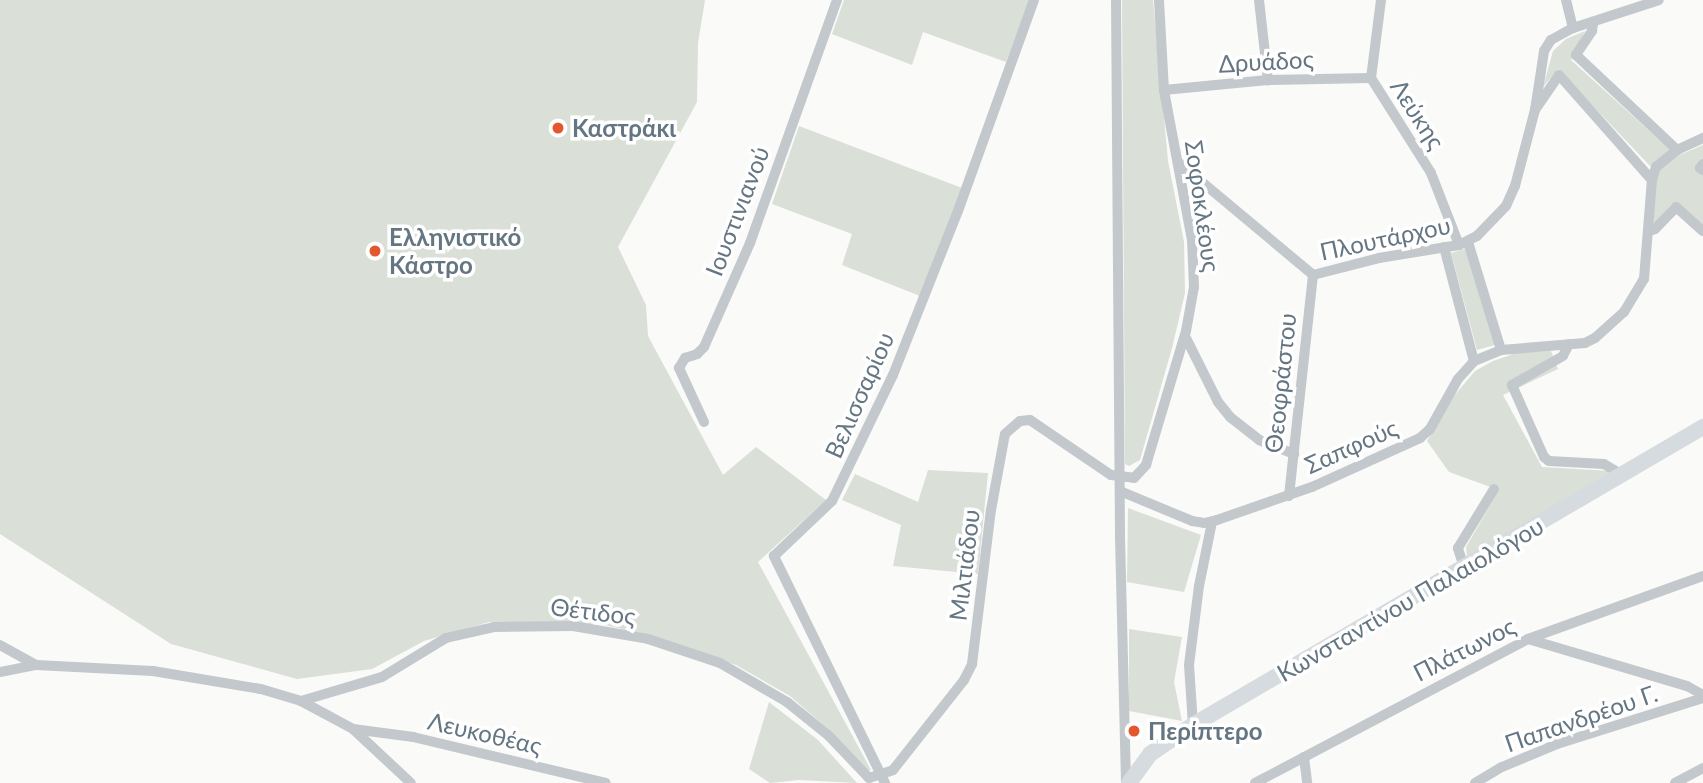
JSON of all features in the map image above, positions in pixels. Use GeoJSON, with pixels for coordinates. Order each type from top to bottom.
{"type":"FeatureCollection","features":[{"type":"Feature","properties":{"kind":"street","name":"Ιουστινιανού"},"geometry":{"type":"LineString","coordinates":[[704,422],[681,376],[681,362],[704,346],[745,255],[837,0]]}},
{"type":"Feature","properties":{"kind":"street","name":"Βελισσαρίου"},"geometry":{"type":"LineString","coordinates":[[883,780],[774,556],[828,506],[839,489],[918,314],[1034,0]]}},
{"type":"Feature","properties":{"kind":"street"},"geometry":{"type":"LineString","coordinates":[[1116,0],[1121,491],[1128,783]]}},
{"type":"Feature","properties":{"kind":"street","name":"Σοφοκλέους"},"geometry":{"type":"LineString","coordinates":[[1121,478],[1134,478],[1146,465],[1185,335],[1193,298],[1194,260],[1164,90],[1159,0]]}},
{"type":"Feature","properties":{"kind":"street"},"geometry":{"type":"LineString","coordinates":[[1259,0],[1268,80]]}},
{"type":"Feature","properties":{"kind":"street","name":"Λεύκης"},"geometry":{"type":"LineString","coordinates":[[1381,0],[1371,78],[1431,173],[1464,243],[1501,350]]}},
{"type":"Feature","properties":{"kind":"street"},"geometry":{"type":"LineString","coordinates":[[1566,0],[1573,28]]}},
{"type":"Feature","properties":{"kind":"street","name":"Πλουτάρχου"},"geometry":{"type":"LineString","coordinates":[[1178,162],[1312,275],[1379,258],[1464,243],[1494,221],[1506,206],[1515,186],[1535,110],[1544,51],[1551,40],[1573,28],[1659,0]]}},
{"type":"Feature","properties":{"kind":"street"},"geometry":{"type":"LineString","coordinates":[[1593,23],[1592,31],[1576,55],[1677,150]]}},
{"type":"Feature","properties":{"kind":"street"},"geometry":{"type":"LineString","coordinates":[[1535,110],[1559,75],[1652,180],[1663,159],[1703,138]]}},
{"type":"Feature","properties":{"kind":"street","name":"Δρυάδος"},"geometry":{"type":"LineString","coordinates":[[1164,90],[1268,80],[1371,78]]}},
{"type":"Feature","properties":{"kind":"street"},"geometry":{"type":"LineString","coordinates":[[1703,164],[1700,168],[1703,170]]}},
{"type":"Feature","properties":{"kind":"street","name":"Σαπφούς"},"geometry":{"type":"LineString","coordinates":[[1212,522],[1289,495],[1423,437],[1458,379],[1474,361],[1501,350],[1585,343],[1595,338],[1632,302],[1644,279],[1652,180]]}},
{"type":"Feature","properties":{"kind":"street"},"geometry":{"type":"LineString","coordinates":[[1648,231],[1655,229],[1676,207],[1703,231]]}},
{"type":"Feature","properties":{"kind":"street"},"geometry":{"type":"LineString","coordinates":[[1444,247],[1474,361]]}},
{"type":"Feature","properties":{"kind":"street","name":"Θεοφράστου"},"geometry":{"type":"LineString","coordinates":[[1289,495],[1312,275]]}},
{"type":"Feature","properties":{"kind":"street"},"geometry":{"type":"LineString","coordinates":[[1185,335],[1218,402],[1230,417],[1259,440],[1294,454]]}},
{"type":"Feature","properties":{"kind":"street"},"geometry":{"type":"LineString","coordinates":[[1569,344],[1563,356],[1513,385],[1549,461],[1604,464],[1622,475]]}},
{"type":"Feature","properties":{"kind":"street","name":"Μιλτιάδου"},"geometry":{"type":"LineString","coordinates":[[883,780],[906,756],[964,680],[972,664],[991,510],[1005,434],[1020,421],[1035,422],[1102,471],[1121,478]]}},
{"type":"Feature","properties":{"kind":"street","name":"Κωνσταντίνου Παλαιολόγου"},"geometry":{"type":"LineString","coordinates":[[1128,783],[1150,754],[1193,725],[1703,427]]}},
{"type":"Feature","properties":{"kind":"street"},"geometry":{"type":"LineString","coordinates":[[1464,568],[1457,553],[1458,548],[1494,489]]}},
{"type":"Feature","properties":{"kind":"street"},"geometry":{"type":"LineString","coordinates":[[1121,491],[1192,521],[1212,522],[1199,586],[1189,665],[1193,725]]}},
{"type":"Feature","properties":{"kind":"street","name":"Πλάτωνος"},"geometry":{"type":"LineString","coordinates":[[1255,783],[1528,639],[1703,576]]}},
{"type":"Feature","properties":{"kind":"street","name":"Θέτιδος"},"geometry":{"type":"LineString","coordinates":[[301,701],[371,681],[435,642],[470,632],[517,625],[592,629],[672,645],[742,674],[809,719],[870,780]]}},
{"type":"Feature","properties":{"kind":"street"},"geometry":{"type":"LineString","coordinates":[[1528,639],[1687,685],[1703,696]]}},
{"type":"Feature","properties":{"kind":"street"},"geometry":{"type":"LineString","coordinates":[[0,645],[36,665]]}},
{"type":"Feature","properties":{"kind":"street"},"geometry":{"type":"LineString","coordinates":[[0,672],[36,665],[153,671],[250,687],[301,701],[354,729],[411,783]]}},
{"type":"Feature","properties":{"kind":"street","name":"Παπανδρέου Γ."},"geometry":{"type":"LineString","coordinates":[[1475,783],[1502,767],[1557,744],[1703,696]]}},
{"type":"Feature","properties":{"kind":"street","name":"Λευκοθέας"},"geometry":{"type":"LineString","coordinates":[[354,729],[413,737],[606,783]]}},
{"type":"Feature","properties":{"kind":"street"},"geometry":{"type":"LineString","coordinates":[[1304,757],[1307,783]]}},
{"type":"Feature","properties":{"kind":"street"},"geometry":{"type":"LineString","coordinates":[[1675,783],[1703,768]]}},
{"type":"Feature","properties":{"kind":"street"},"geometry":{"type":"LineString","coordinates":[[870,780],[883,780]]}},
{"type":"Feature","properties":{"kind":"shaded area"},"geometry":{"type":"Polygon","coordinates":[[[0,0],[705,0],[698,43],[697,102],[618,247],[646,305],[648,336],[723,475],[756,447],[826,500],[758,562],[871,770],[864,771],[827,728],[790,696],[736,665],[649,635],[600,624],[489,622],[424,641],[372,669],[297,679],[171,644],[0,534],[0,0]]]}},
{"type":"Feature","properties":{"kind":"shaded area"},"geometry":{"type":"Polygon","coordinates":[[[844,0],[1030,0],[1006,62],[923,32],[912,65],[832,34],[844,0]]]}},
{"type":"Feature","properties":{"kind":"shaded area"},"geometry":{"type":"Polygon","coordinates":[[[1122,0],[1153,0],[1168,161],[1184,242],[1185,293],[1140,460],[1129,466],[1125,464],[1122,0]]]}},
{"type":"Feature","properties":{"kind":"shaded area"},"geometry":{"type":"Polygon","coordinates":[[[1585,31],[1571,60],[1677,156],[1703,145],[1703,225],[1680,205],[1672,204],[1654,224],[1651,167],[1558,69],[1543,87],[1553,51],[1566,39],[1585,31]]]}},
{"type":"Feature","properties":{"kind":"shaded area"},"geometry":{"type":"Polygon","coordinates":[[[799,126],[962,188],[920,296],[842,265],[852,234],[772,204],[799,126]]]}},
{"type":"Feature","properties":{"kind":"shaded area"},"geometry":{"type":"Polygon","coordinates":[[[1467,248],[1495,345],[1477,350],[1451,253],[1467,248]]]}},
{"type":"Feature","properties":{"kind":"shaded area"},"geometry":{"type":"Polygon","coordinates":[[[1551,351],[1558,369],[1503,395],[1542,467],[1612,471],[1467,558],[1466,547],[1499,490],[1449,472],[1427,441],[1453,397],[1475,371],[1519,352],[1551,351]]]}},
{"type":"Feature","properties":{"kind":"shaded area"},"geometry":{"type":"Polygon","coordinates":[[[928,470],[988,473],[978,574],[893,566],[901,525],[842,500],[855,474],[918,502],[928,470]]]}},
{"type":"Feature","properties":{"kind":"shaded area"},"geometry":{"type":"Polygon","coordinates":[[[1128,508],[1201,535],[1184,592],[1127,582],[1128,508]]]}},
{"type":"Feature","properties":{"kind":"shaded area"},"geometry":{"type":"Polygon","coordinates":[[[1129,629],[1182,637],[1174,682],[1182,721],[1129,711],[1129,629]]]}},
{"type":"Feature","properties":{"kind":"shaded area"},"geometry":{"type":"Polygon","coordinates":[[[769,702],[818,740],[857,783],[799,780],[770,783],[749,769],[769,702]]]}},
{"type":"Feature","properties":{"kind":"place","name":"Καστράκι"},"geometry":{"type":"Point","coordinates":[558,128]}},
{"type":"Feature","properties":{"kind":"place","name":"Ελληνιστικό Κάστρο"},"geometry":{"type":"Point","coordinates":[375,251]}},
{"type":"Feature","properties":{"kind":"place","name":"Περίπτερο"},"geometry":{"type":"Point","coordinates":[1134,731]}}]}
